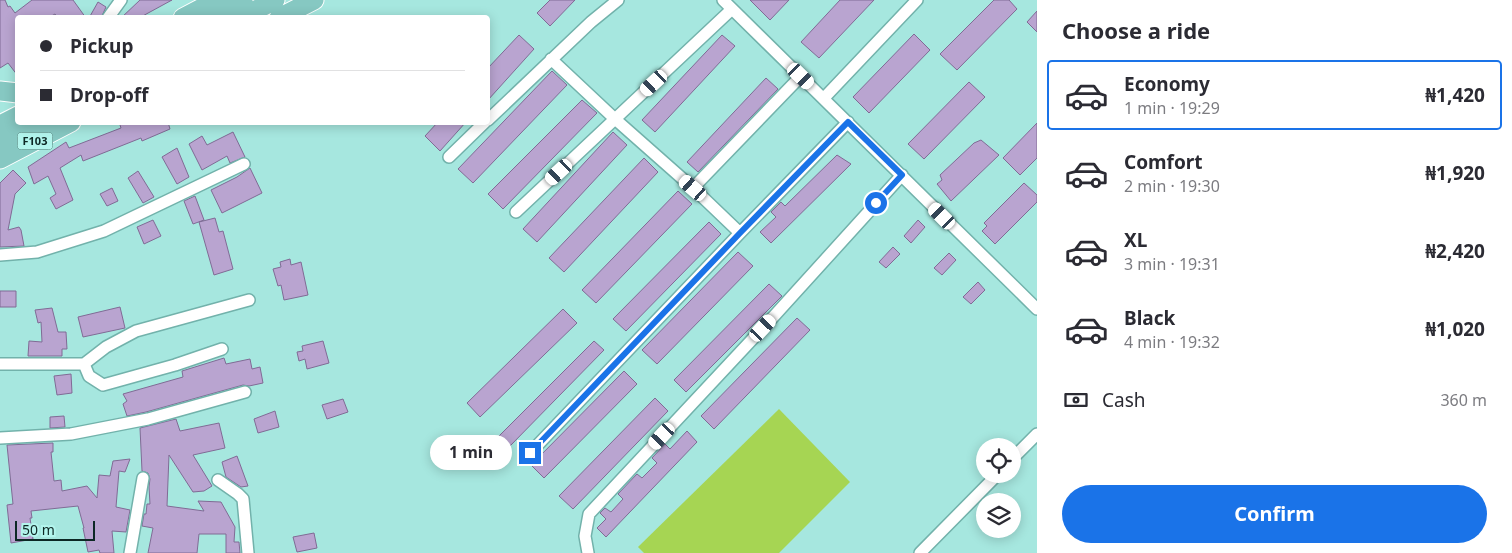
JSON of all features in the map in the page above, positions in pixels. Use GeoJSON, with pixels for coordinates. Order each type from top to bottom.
{"type":"FeatureCollection","features":[{"type":"Feature","properties":{"kind":"main road"},"geometry":{"type":"LineString","coordinates":[[189,15],[217,0]]}},
{"type":"Feature","properties":{"kind":"main road"},"geometry":{"type":"LineString","coordinates":[[215,15],[243,0]]}},
{"type":"Feature","properties":{"kind":"main road"},"geometry":{"type":"LineString","coordinates":[[247,15],[275,0]]}},
{"type":"Feature","properties":{"kind":"main road"},"geometry":{"type":"LineString","coordinates":[[285,15],[314,0]]}},
{"type":"Feature","properties":{"kind":"main road"},"geometry":{"type":"LineString","coordinates":[[0,92],[15,93]]}},
{"type":"Feature","properties":{"kind":"main road"},"geometry":{"type":"LineString","coordinates":[[0,111],[15,104]]}},
{"type":"Feature","properties":{"kind":"main road"},"geometry":{"type":"LineString","coordinates":[[0,125],[15,118]]}},
{"type":"Feature","properties":{"kind":"main road"},"geometry":{"type":"LineString","coordinates":[[0,141],[31,125]]}},
{"type":"Feature","properties":{"kind":"main road","name":"F103"},"geometry":{"type":"LineString","coordinates":[[0,159],[65,125]]}},
{"type":"Feature","properties":{"kind":"street"},"geometry":{"type":"LineString","coordinates":[[110,15],[121,0]]}},
{"type":"Feature","properties":{"kind":"street"},"geometry":{"type":"LineString","coordinates":[[490,117],[591,22],[618,0]]}},
{"type":"Feature","properties":{"kind":"street"},"geometry":{"type":"LineString","coordinates":[[723,0],[1037,309]]}},
{"type":"Feature","properties":{"kind":"street"},"geometry":{"type":"LineString","coordinates":[[824,98],[917,0]]}},
{"type":"Feature","properties":{"kind":"street"},"geometry":{"type":"LineString","coordinates":[[516,212],[732,9]]}},
{"type":"Feature","properties":{"kind":"street"},"geometry":{"type":"LineString","coordinates":[[552,58],[615,119],[693,188],[740,233]]}},
{"type":"Feature","properties":{"kind":"street"},"geometry":{"type":"LineString","coordinates":[[693,188],[801,76]]}},
{"type":"Feature","properties":{"kind":"street"},"geometry":{"type":"LineString","coordinates":[[530,453],[848,122]]}},
{"type":"Feature","properties":{"kind":"street"},"geometry":{"type":"LineString","coordinates":[[450,157],[482,125]]}},
{"type":"Feature","properties":{"kind":"street"},"geometry":{"type":"LineString","coordinates":[[0,255],[37,252],[104,231],[244,164]]}},
{"type":"Feature","properties":{"kind":"street"},"geometry":{"type":"LineString","coordinates":[[588,553],[585,536],[589,514],[775,315],[902,175]]}},
{"type":"Feature","properties":{"kind":"street"},"geometry":{"type":"LineString","coordinates":[[0,364],[84,364],[106,347],[136,331],[249,300]]}},
{"type":"Feature","properties":{"kind":"street"},"geometry":{"type":"LineString","coordinates":[[84,364],[89,376],[103,385],[175,365],[222,349]]}},
{"type":"Feature","properties":{"kind":"street"},"geometry":{"type":"LineString","coordinates":[[0,438],[71,434],[148,419],[245,392]]}},
{"type":"Feature","properties":{"kind":"street"},"geometry":{"type":"LineString","coordinates":[[1021,450],[1037,434]]}},
{"type":"Feature","properties":{"kind":"street"},"geometry":{"type":"LineString","coordinates":[[130,553],[143,478]]}},
{"type":"Feature","properties":{"kind":"street"},"geometry":{"type":"LineString","coordinates":[[218,480],[243,499],[248,553]]}},
{"type":"Feature","properties":{"kind":"street"},"geometry":{"type":"LineString","coordinates":[[920,553],[989,483]]}},
{"type":"Feature","properties":{"kind":"green space"},"geometry":{"type":"Polygon","coordinates":[[[779,409],[850,482],[779,553],[644,553],[638,547],[779,409]]]}},
{"type":"Feature","properties":{"kind":"building"},"geometry":{"type":"Polygon","coordinates":[[[0,0],[5,0],[8,7],[10,6],[15,13],[32,0],[73,0],[84,15],[15,15],[15,72],[8,63],[0,68],[0,0]]]}},
{"type":"Feature","properties":{"kind":"building"},"geometry":{"type":"Polygon","coordinates":[[[140,0],[172,0],[144,15],[124,15],[140,0]]]}},
{"type":"Feature","properties":{"kind":"building"},"geometry":{"type":"Polygon","coordinates":[[[550,0],[575,0],[550,26],[537,13],[550,0]]]}},
{"type":"Feature","properties":{"kind":"building"},"geometry":{"type":"Polygon","coordinates":[[[750,0],[789,0],[770,20],[750,0]]]}},
{"type":"Feature","properties":{"kind":"building"},"geometry":{"type":"Polygon","coordinates":[[[840,0],[874,0],[819,58],[801,42],[840,0]]]}},
{"type":"Feature","properties":{"kind":"building"},"geometry":{"type":"Polygon","coordinates":[[[994,0],[1009,0],[1017,9],[957,70],[940,54],[994,0]]]}},
{"type":"Feature","properties":{"kind":"building"},"geometry":{"type":"Polygon","coordinates":[[[98,2],[106,7],[102,15],[91,15],[98,2]]]}},
{"type":"Feature","properties":{"kind":"building"},"geometry":{"type":"Polygon","coordinates":[[[1037,11],[1037,32],[1027,22],[1037,11]]]}},
{"type":"Feature","properties":{"kind":"building"},"geometry":{"type":"Polygon","coordinates":[[[914,34],[930,50],[869,113],[853,97],[914,34]]]}},
{"type":"Feature","properties":{"kind":"building"},"geometry":{"type":"Polygon","coordinates":[[[519,35],[534,49],[490,98],[490,66],[519,35]]]}},
{"type":"Feature","properties":{"kind":"building"},"geometry":{"type":"Polygon","coordinates":[[[722,35],[735,46],[655,132],[642,120],[722,35]]]}},
{"type":"Feature","properties":{"kind":"building"},"geometry":{"type":"Polygon","coordinates":[[[552,71],[567,85],[473,183],[458,169],[552,71]]]}},
{"type":"Feature","properties":{"kind":"building"},"geometry":{"type":"Polygon","coordinates":[[[766,78],[778,89],[698,172],[687,162],[766,78]]]}},
{"type":"Feature","properties":{"kind":"building"},"geometry":{"type":"Polygon","coordinates":[[[969,82],[985,97],[924,159],[908,144],[969,82]]]}},
{"type":"Feature","properties":{"kind":"building"},"geometry":{"type":"Polygon","coordinates":[[[582,100],[597,113],[503,209],[488,194],[582,100]]]}},
{"type":"Feature","properties":{"kind":"building"},"geometry":{"type":"Polygon","coordinates":[[[1037,123],[1037,158],[1020,175],[1003,158],[1037,123]]]}},
{"type":"Feature","properties":{"kind":"building"},"geometry":{"type":"Polygon","coordinates":[[[120,125],[169,125],[170,129],[142,141],[141,138],[83,161],[81,155],[60,168],[73,200],[56,209],[50,198],[56,194],[48,176],[34,184],[28,167],[66,142],[69,148],[121,128],[120,125]]]}},
{"type":"Feature","properties":{"kind":"building"},"geometry":{"type":"Polygon","coordinates":[[[435,125],[463,125],[440,151],[425,136],[435,125]]]}},
{"type":"Feature","properties":{"kind":"building"},"geometry":{"type":"Polygon","coordinates":[[[233,132],[245,157],[230,163],[227,156],[202,170],[189,144],[202,136],[207,145],[233,132]]]}},
{"type":"Feature","properties":{"kind":"building"},"geometry":{"type":"Polygon","coordinates":[[[613,132],[627,145],[537,242],[523,229],[613,132]]]}},
{"type":"Feature","properties":{"kind":"building"},"geometry":{"type":"Polygon","coordinates":[[[981,140],[999,155],[951,201],[937,184],[942,180],[940,175],[974,143],[981,140]]]}},
{"type":"Feature","properties":{"kind":"building"},"geometry":{"type":"Polygon","coordinates":[[[177,148],[189,177],[177,184],[162,157],[177,148]]]}},
{"type":"Feature","properties":{"kind":"building"},"geometry":{"type":"Polygon","coordinates":[[[837,155],[851,164],[771,243],[760,232],[776,217],[771,212],[781,202],[785,206],[837,155]]]}},
{"type":"Feature","properties":{"kind":"building"},"geometry":{"type":"Polygon","coordinates":[[[644,158],[658,172],[564,272],[549,258],[644,158]]]}},
{"type":"Feature","properties":{"kind":"building"},"geometry":{"type":"Polygon","coordinates":[[[250,168],[262,193],[222,213],[211,190],[250,168]]]}},
{"type":"Feature","properties":{"kind":"building"},"geometry":{"type":"Polygon","coordinates":[[[13,170],[26,183],[15,194],[8,230],[19,227],[24,246],[0,247],[0,183],[13,170]]]}},
{"type":"Feature","properties":{"kind":"building"},"geometry":{"type":"Polygon","coordinates":[[[138,171],[154,197],[143,203],[128,178],[138,171]]]}},
{"type":"Feature","properties":{"kind":"building"},"geometry":{"type":"Polygon","coordinates":[[[1024,183],[1037,195],[1037,202],[995,244],[982,231],[987,226],[984,223],[1024,183]]]}},
{"type":"Feature","properties":{"kind":"building"},"geometry":{"type":"Polygon","coordinates":[[[112,188],[118,201],[107,206],[100,194],[112,188]]]}},
{"type":"Feature","properties":{"kind":"building"},"geometry":{"type":"Polygon","coordinates":[[[678,191],[692,204],[596,303],[582,290],[678,191]]]}},
{"type":"Feature","properties":{"kind":"building"},"geometry":{"type":"Polygon","coordinates":[[[195,196],[204,220],[193,224],[184,201],[195,196]]]}},
{"type":"Feature","properties":{"kind":"building"},"geometry":{"type":"Polygon","coordinates":[[[215,218],[219,232],[223,231],[233,269],[214,275],[199,222],[215,218]]]}},
{"type":"Feature","properties":{"kind":"building"},"geometry":{"type":"Polygon","coordinates":[[[153,220],[161,236],[144,244],[137,227],[153,220]]]}},
{"type":"Feature","properties":{"kind":"building"},"geometry":{"type":"Polygon","coordinates":[[[918,220],[925,227],[911,243],[904,236],[918,220]]]}},
{"type":"Feature","properties":{"kind":"building"},"geometry":{"type":"Polygon","coordinates":[[[709,222],[721,234],[626,331],[613,319],[709,222]]]}},
{"type":"Feature","properties":{"kind":"building"},"geometry":{"type":"Polygon","coordinates":[[[893,247],[900,254],[886,268],[879,262],[893,247]]]}},
{"type":"Feature","properties":{"kind":"building"},"geometry":{"type":"Polygon","coordinates":[[[738,252],[753,266],[657,364],[642,350],[738,252]]]}},
{"type":"Feature","properties":{"kind":"building"},"geometry":{"type":"Polygon","coordinates":[[[949,253],[956,260],[942,275],[934,268],[949,253]]]}},
{"type":"Feature","properties":{"kind":"building"},"geometry":{"type":"Polygon","coordinates":[[[290,259],[291,265],[301,262],[308,295],[284,300],[281,285],[278,286],[273,269],[281,267],[280,262],[290,259]]]}},
{"type":"Feature","properties":{"kind":"building"},"geometry":{"type":"Polygon","coordinates":[[[978,282],[985,290],[971,304],[963,297],[978,282]]]}},
{"type":"Feature","properties":{"kind":"building"},"geometry":{"type":"Polygon","coordinates":[[[769,284],[782,296],[686,392],[674,380],[769,284]]]}},
{"type":"Feature","properties":{"kind":"building"},"geometry":{"type":"Polygon","coordinates":[[[0,291],[16,291],[16,307],[0,307],[0,291]]]}},
{"type":"Feature","properties":{"kind":"building"},"geometry":{"type":"Polygon","coordinates":[[[120,307],[125,328],[83,337],[78,317],[120,307]]]}},
{"type":"Feature","properties":{"kind":"building"},"geometry":{"type":"Polygon","coordinates":[[[52,308],[58,332],[66,332],[67,349],[62,349],[62,356],[28,356],[29,341],[42,342],[41,322],[38,323],[35,310],[52,308]]]}},
{"type":"Feature","properties":{"kind":"building"},"geometry":{"type":"Polygon","coordinates":[[[563,309],[577,323],[480,417],[467,403],[563,309]]]}},
{"type":"Feature","properties":{"kind":"building"},"geometry":{"type":"Polygon","coordinates":[[[797,318],[810,330],[714,429],[701,416],[797,318]]]}},
{"type":"Feature","properties":{"kind":"building"},"geometry":{"type":"Polygon","coordinates":[[[323,341],[329,363],[307,369],[305,359],[299,361],[297,352],[303,351],[302,346],[323,341]]]}},
{"type":"Feature","properties":{"kind":"building"},"geometry":{"type":"Polygon","coordinates":[[[594,341],[604,350],[510,446],[499,436],[594,341]]]}},
{"type":"Feature","properties":{"kind":"building"},"geometry":{"type":"Polygon","coordinates":[[[224,358],[226,364],[250,359],[252,369],[260,367],[263,383],[249,386],[243,385],[127,416],[123,404],[127,401],[123,394],[183,377],[182,371],[224,358]]]}},
{"type":"Feature","properties":{"kind":"building"},"geometry":{"type":"Polygon","coordinates":[[[624,371],[637,384],[544,478],[531,465],[624,371]]]}},
{"type":"Feature","properties":{"kind":"building"},"geometry":{"type":"Polygon","coordinates":[[[71,374],[72,393],[57,395],[54,376],[71,374]]]}},
{"type":"Feature","properties":{"kind":"building"},"geometry":{"type":"Polygon","coordinates":[[[655,398],[668,411],[573,509],[559,496],[655,398]]]}},
{"type":"Feature","properties":{"kind":"building"},"geometry":{"type":"Polygon","coordinates":[[[343,399],[348,412],[327,419],[322,405],[343,399]]]}},
{"type":"Feature","properties":{"kind":"building"},"geometry":{"type":"Polygon","coordinates":[[[275,411],[279,427],[258,433],[254,419],[275,411]]]}},
{"type":"Feature","properties":{"kind":"building"},"geometry":{"type":"Polygon","coordinates":[[[64,416],[65,427],[50,428],[50,417],[64,416]]]}},
{"type":"Feature","properties":{"kind":"building"},"geometry":{"type":"Polygon","coordinates":[[[176,419],[180,431],[219,423],[225,448],[193,455],[212,486],[204,491],[193,492],[169,455],[167,506],[204,511],[198,501],[221,502],[235,527],[234,542],[239,542],[240,553],[226,553],[226,534],[199,534],[197,553],[148,553],[153,528],[142,526],[147,504],[150,504],[150,479],[148,473],[142,471],[140,428],[176,419]]]}},
{"type":"Feature","properties":{"kind":"building"},"geometry":{"type":"Polygon","coordinates":[[[687,431],[697,442],[606,537],[597,528],[606,519],[600,513],[605,508],[611,512],[623,499],[618,494],[637,474],[642,478],[657,463],[652,458],[665,444],[670,449],[687,431]]]}},
{"type":"Feature","properties":{"kind":"building"},"geometry":{"type":"Polygon","coordinates":[[[53,443],[53,452],[51,452],[54,481],[61,480],[62,491],[87,486],[97,498],[99,475],[110,476],[113,461],[130,459],[125,472],[119,471],[116,507],[130,510],[126,532],[112,531],[114,553],[100,553],[99,550],[88,552],[78,506],[31,511],[33,539],[11,543],[7,505],[13,504],[7,445],[53,443]]]}},
{"type":"Feature","properties":{"kind":"building"},"geometry":{"type":"Polygon","coordinates":[[[237,456],[248,486],[241,487],[226,477],[222,462],[237,456]]]}},
{"type":"Feature","properties":{"kind":"building"},"geometry":{"type":"Polygon","coordinates":[[[314,533],[317,548],[297,552],[293,537],[314,533]]]}},
{"type":"Feature","properties":{"kind":"route"},"geometry":{"type":"LineString","coordinates":[[530,453],[848,122],[902,175],[876,203]]}}]}
